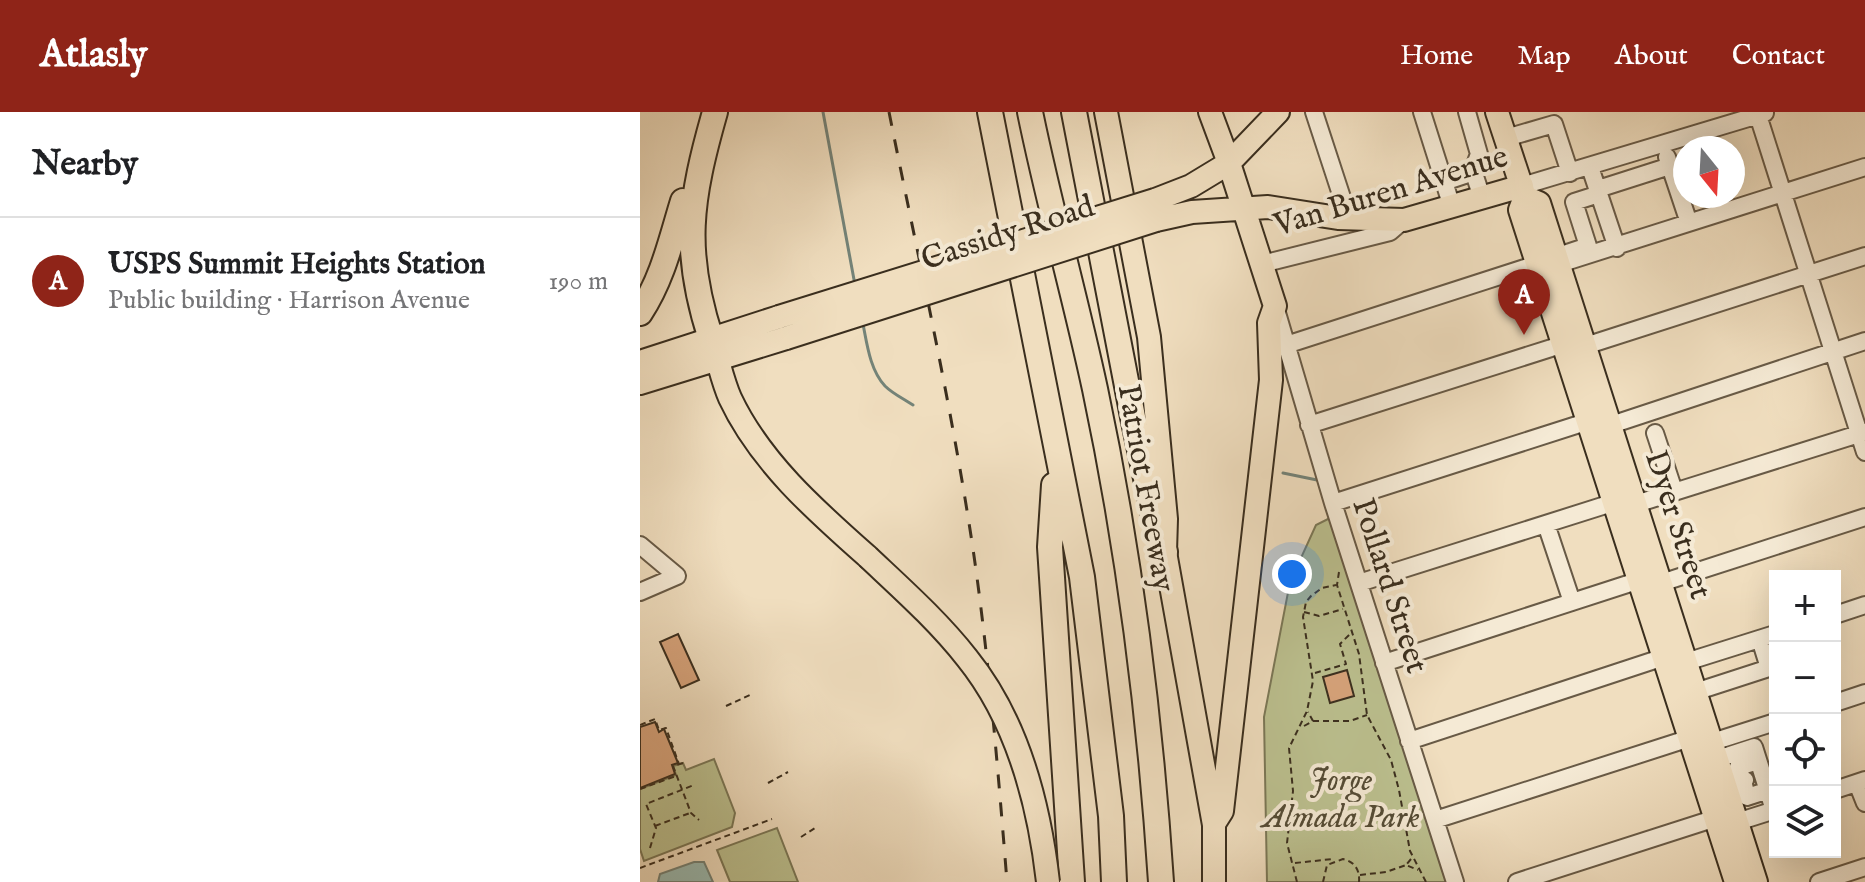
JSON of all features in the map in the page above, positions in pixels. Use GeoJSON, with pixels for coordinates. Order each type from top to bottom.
{"type":"FeatureCollection","features":[{"type":"Feature","properties":{"kind":"highway"},"geometry":{"type":"LineString","coordinates":[[715,112],[694,203],[691,245],[698,296],[715,349]]}},
{"type":"Feature","properties":{"kind":"highway"},"geometry":{"type":"LineString","coordinates":[[990,112],[1082,577],[1111,816],[1114,882]]}},
{"type":"Feature","properties":{"kind":"highway","name":"Patriot Freeway"},"geometry":{"type":"LineString","coordinates":[[1030,112],[1047,198],[1093,378],[1128,565],[1152,745],[1161,882]]}},
{"type":"Feature","properties":{"kind":"highway"},"geometry":{"type":"LineString","coordinates":[[1074,112],[1133,417],[1155,521],[1165,552]]}},
{"type":"Feature","properties":{"kind":"highway"},"geometry":{"type":"LineString","coordinates":[[640,313],[662,269],[690,175],[705,147]]}},
{"type":"Feature","properties":{"kind":"highway"},"geometry":{"type":"LineString","coordinates":[[1056,454],[1050,547],[1072,882]]}},
{"type":"Feature","properties":{"kind":"main road"},"geometry":{"type":"LineString","coordinates":[[1106,112],[1149,337],[1166,519],[1165,552],[1214,825],[1214,882]]}},
{"type":"Feature","properties":{"kind":"main road"},"geometry":{"type":"LineString","coordinates":[[1210,112],[1275,306],[1269,323],[1269,401],[1222,811],[1214,825]]}},
{"type":"Feature","properties":{"kind":"main road","name":"Cassidy Road"},"geometry":{"type":"LineString","coordinates":[[640,362],[715,349],[1155,210],[1229,163],[1278,112]]}},
{"type":"Feature","properties":{"kind":"main road","name":"Dyer Street"},"geometry":{"type":"LineString","coordinates":[[1497,112],[1524,191],[1539,203],[1551,261],[1596,421],[1675,659],[1740,767],[1727,820],[1736,882]]}},
{"type":"Feature","properties":{"kind":"main road","name":"Van Buren Avenue"},"geometry":{"type":"LineString","coordinates":[[1404,220],[1482,198],[1524,191]]}},
{"type":"Feature","properties":{"kind":"main road","name":"Cassidy Road"},"geometry":{"type":"LineString","coordinates":[[1155,210],[1192,212],[1268,207],[1349,219],[1404,220]]}},
{"type":"Feature","properties":{"kind":"main road"},"geometry":{"type":"LineString","coordinates":[[715,349],[730,398],[760,447],[812,506],[956,645],[970,661],[1005,717],[1028,781],[1048,882]]}},
{"type":"Feature","properties":{"kind":"main road","name":"Cassidy Road"},"geometry":{"type":"LineString","coordinates":[[640,383],[669,373],[715,349]]}},
{"type":"Feature","properties":{"kind":"main road"},"geometry":{"type":"LineString","coordinates":[[669,373],[697,376],[710,381],[730,398]]}},
{"type":"Feature","properties":{"kind":"main road","name":"Dyer Street"},"geometry":{"type":"LineString","coordinates":[[1675,659],[1672,656],[1677,661],[1687,691],[1697,698],[1740,767]]}},
{"type":"Feature","properties":{"kind":"main road","name":"Dyer Street"},"geometry":{"type":"LineString","coordinates":[[1727,820],[1756,882]]}},
{"type":"Feature","properties":{"kind":"street"},"geometry":{"type":"LineString","coordinates":[[1314,112],[1349,219]]}},
{"type":"Feature","properties":{"kind":"street"},"geometry":{"type":"LineString","coordinates":[[1422,112],[1452,207]]}},
{"type":"Feature","properties":{"kind":"street"},"geometry":{"type":"LineString","coordinates":[[1467,112],[1479,154],[1474,172],[1482,198]]}},
{"type":"Feature","properties":{"kind":"street"},"geometry":{"type":"LineString","coordinates":[[1761,113],[1783,194],[1862,433],[1865,452]]}},
{"type":"Feature","properties":{"kind":"street","name":"Van Buren Avenue"},"geometry":{"type":"LineString","coordinates":[[1524,191],[1570,173],[1761,113]]}},
{"type":"Feature","properties":{"kind":"street"},"geometry":{"type":"LineString","coordinates":[[1506,138],[1554,124],[1570,173]]}},
{"type":"Feature","properties":{"kind":"street"},"geometry":{"type":"LineString","coordinates":[[1663,144],[1686,214]]}},
{"type":"Feature","properties":{"kind":"street"},"geometry":{"type":"LineString","coordinates":[[1590,251],[1574,202],[1670,166]]}},
{"type":"Feature","properties":{"kind":"street"},"geometry":{"type":"LineString","coordinates":[[1590,167],[1617,248]]}},
{"type":"Feature","properties":{"kind":"street"},"geometry":{"type":"LineString","coordinates":[[1286,345],[1551,261],[1617,248],[1865,167]]}},
{"type":"Feature","properties":{"kind":"street"},"geometry":{"type":"LineString","coordinates":[[1444,182],[1474,172]]}},
{"type":"Feature","properties":{"kind":"street","name":"Van Buren Avenue"},"geometry":{"type":"LineString","coordinates":[[1262,264],[1390,232],[1404,220]]}},
{"type":"Feature","properties":{"kind":"street"},"geometry":{"type":"LineString","coordinates":[[1309,425],[1865,256]]}},
{"type":"Feature","properties":{"kind":"street","name":"Pollard Street"},"geometry":{"type":"LineString","coordinates":[[1275,306],[1333,503],[1455,882]]}},
{"type":"Feature","properties":{"kind":"street"},"geometry":{"type":"LineString","coordinates":[[1333,503],[1865,341]]}},
{"type":"Feature","properties":{"kind":"street"},"geometry":{"type":"LineString","coordinates":[[1655,433],[1674,491]]}},
{"type":"Feature","properties":{"kind":"street"},"geometry":{"type":"LineString","coordinates":[[1359,583],[1546,524],[1674,491],[1862,433]]}},
{"type":"Feature","properties":{"kind":"street"},"geometry":{"type":"LineString","coordinates":[[1384,663],[1572,602],[1865,517]]}},
{"type":"Feature","properties":{"kind":"street"},"geometry":{"type":"LineString","coordinates":[[1546,524],[1572,602]]}},
{"type":"Feature","properties":{"kind":"street"},"geometry":{"type":"LineString","coordinates":[[640,545],[677,576],[640,592]]}},
{"type":"Feature","properties":{"kind":"street"},"geometry":{"type":"LineString","coordinates":[[1841,613],[1865,605]]}},
{"type":"Feature","properties":{"kind":"street"},"geometry":{"type":"LineString","coordinates":[[1409,741],[1675,659],[1767,636],[1769,668],[1697,698]]}},
{"type":"Feature","properties":{"kind":"street"},"geometry":{"type":"LineString","coordinates":[[1841,701],[1865,693]]}},
{"type":"Feature","properties":{"kind":"street"},"geometry":{"type":"LineString","coordinates":[[1435,820],[1740,767],[1769,730]]}},
{"type":"Feature","properties":{"kind":"street"},"geometry":{"type":"LineString","coordinates":[[1740,767],[1769,803]]}},
{"type":"Feature","properties":{"kind":"street"},"geometry":{"type":"LineString","coordinates":[[1841,788],[1861,782],[1865,803]]}},
{"type":"Feature","properties":{"kind":"street"},"geometry":{"type":"LineString","coordinates":[[1517,882],[1727,820],[1769,811]]}},
{"type":"Feature","properties":{"kind":"street"},"geometry":{"type":"LineString","coordinates":[[1819,882],[1865,867]]}},
{"type":"Feature","properties":{"kind":"path"},"geometry":{"type":"LineString","coordinates":[[1342,570],[1337,575],[1337,585],[1363,674],[1367,715],[1391,760],[1412,858],[1426,882]]}},
{"type":"Feature","properties":{"kind":"path"},"geometry":{"type":"LineString","coordinates":[[1297,882],[1287,843],[1293,791],[1289,748],[1307,711],[1313,674],[1303,623],[1304,612],[1311,596],[1322,588],[1337,585]]}},
{"type":"Feature","properties":{"kind":"path"},"geometry":{"type":"LineString","coordinates":[[1304,612],[1319,616],[1344,609]]}},
{"type":"Feature","properties":{"kind":"path"},"geometry":{"type":"LineString","coordinates":[[1313,674],[1346,664],[1340,644],[1353,632]]}},
{"type":"Feature","properties":{"kind":"path"},"geometry":{"type":"LineString","coordinates":[[726,706],[752,694]]}},
{"type":"Feature","properties":{"kind":"path"},"geometry":{"type":"LineString","coordinates":[[1307,711],[1313,721]]}},
{"type":"Feature","properties":{"kind":"path"},"geometry":{"type":"LineString","coordinates":[[1301,727],[1313,721],[1350,721],[1367,715]]}},
{"type":"Feature","properties":{"kind":"path"},"geometry":{"type":"LineString","coordinates":[[640,725],[655,719],[659,730],[666,728],[681,763],[673,766],[691,813],[699,820]]}},
{"type":"Feature","properties":{"kind":"path"},"geometry":{"type":"LineString","coordinates":[[768,783],[788,772]]}},
{"type":"Feature","properties":{"kind":"path"},"geometry":{"type":"LineString","coordinates":[[640,789],[677,775]]}},
{"type":"Feature","properties":{"kind":"path"},"geometry":{"type":"LineString","coordinates":[[650,848],[655,826],[646,804],[694,785]]}},
{"type":"Feature","properties":{"kind":"path"},"geometry":{"type":"LineString","coordinates":[[655,826],[691,813]]}},
{"type":"Feature","properties":{"kind":"path"},"geometry":{"type":"LineString","coordinates":[[640,868],[772,819]]}},
{"type":"Feature","properties":{"kind":"path"},"geometry":{"type":"LineString","coordinates":[[801,837],[815,828]]}},
{"type":"Feature","properties":{"kind":"path"},"geometry":{"type":"LineString","coordinates":[[1360,875],[1386,872],[1406,865],[1412,858]]}},
{"type":"Feature","properties":{"kind":"path"},"geometry":{"type":"LineString","coordinates":[[1294,863],[1337,859],[1354,864],[1360,875],[1359,882]]}},
{"type":"Feature","properties":{"kind":"path"},"geometry":{"type":"LineString","coordinates":[[1323,882],[1327,865],[1337,859]]}},
{"type":"Feature","properties":{"kind":"path"},"geometry":{"type":"LineString","coordinates":[[1406,865],[1419,870]]}},
{"type":"Feature","properties":{"kind":"green space","name":"Jorge Almada Park"},"geometry":{"type":"Polygon","coordinates":[[[1330,518],[1447,882],[1267,882],[1264,717],[1290,582],[1316,525],[1330,518]]]}},
{"type":"Feature","properties":{"kind":"green space"},"geometry":{"type":"Polygon","coordinates":[[[714,759],[735,813],[732,827],[644,861],[640,849],[640,789],[676,775],[673,766],[683,763],[686,770],[714,759]]]}},
{"type":"Feature","properties":{"kind":"green space"},"geometry":{"type":"Polygon","coordinates":[[[777,828],[798,882],[730,882],[717,850],[777,828]]]}},
{"type":"Feature","properties":{"kind":"water"},"geometry":{"type":"Polygon","coordinates":[[[694,862],[704,862],[713,882],[658,882],[660,874],[694,862]]]}},
{"type":"Feature","properties":{"kind":"building"},"geometry":{"type":"Polygon","coordinates":[[[678,634],[699,680],[681,688],[660,642],[678,634]]]}},
{"type":"Feature","properties":{"kind":"building"},"geometry":{"type":"Polygon","coordinates":[[[1347,670],[1354,696],[1330,703],[1323,677],[1347,670]]]}},
{"type":"Feature","properties":{"kind":"building"},"geometry":{"type":"Polygon","coordinates":[[[655,722],[659,732],[664,729],[678,763],[672,765],[675,774],[640,788],[640,727],[655,722]]]}},
{"type":"Feature","properties":{"kind":"waterway"},"geometry":{"type":"LineString","coordinates":[[823,112],[855,285]]}},
{"type":"Feature","properties":{"kind":"waterway"},"geometry":{"type":"LineString","coordinates":[[863,324],[870,356],[880,380],[891,392],[913,405]]}},
{"type":"Feature","properties":{"kind":"waterway"},"geometry":{"type":"LineString","coordinates":[[1283,473],[1317,480]]}},
{"type":"Feature","properties":{"kind":"railway"},"geometry":{"type":"LineString","coordinates":[[889,112],[944,384],[973,549],[997,756],[1007,882]]}},
{"type":"Feature","properties":{"kind":"place","name":"USPS Summit Heights Station"},"geometry":{"type":"Point","coordinates":[1524,335]}}]}
